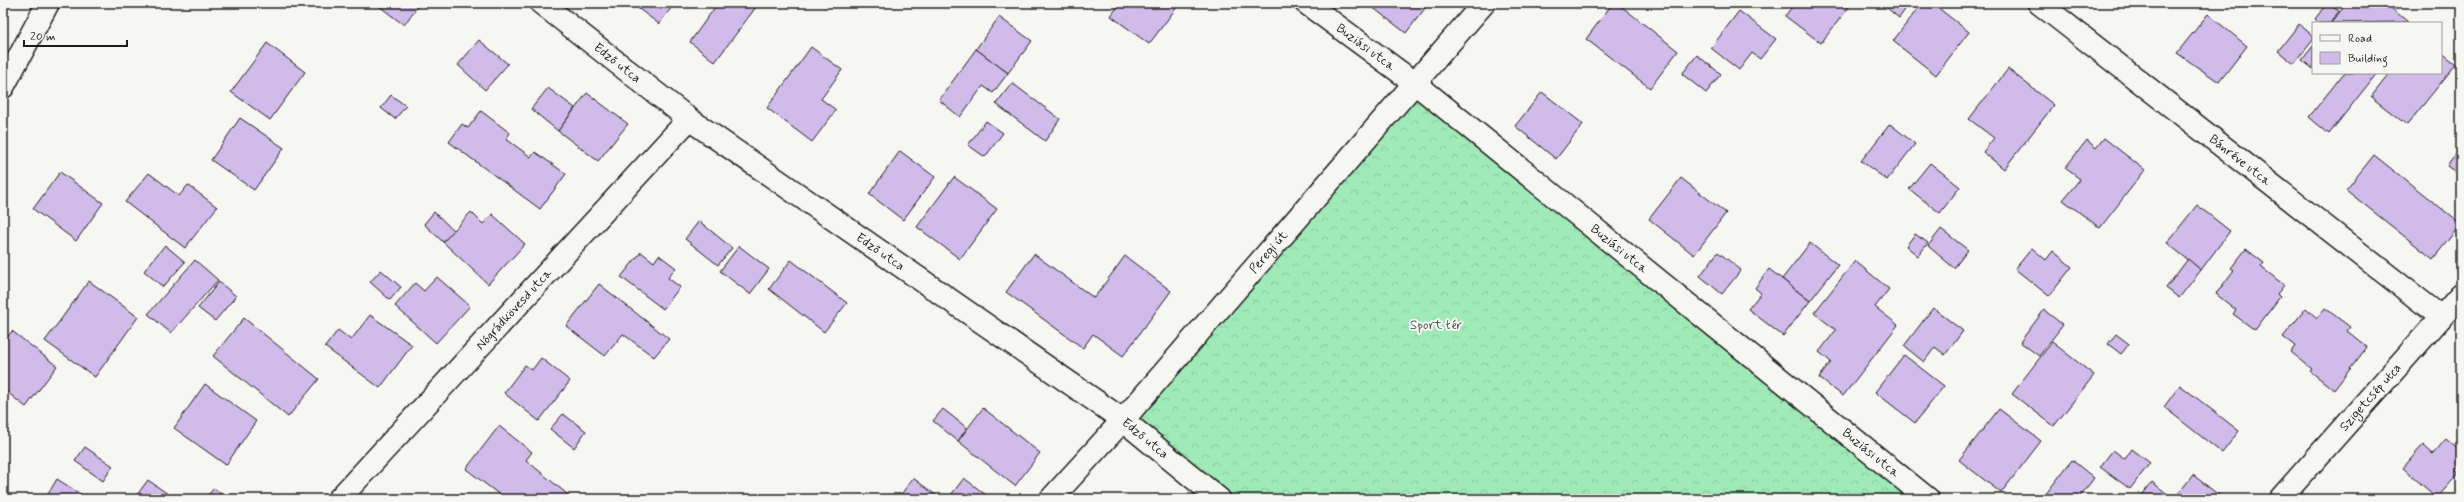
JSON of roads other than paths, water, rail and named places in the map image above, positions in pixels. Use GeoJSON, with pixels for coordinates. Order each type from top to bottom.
{"type":"FeatureCollection","features":[{"type":"Feature","properties":{"kind":"street"},"geometry":{"type":"LineString","coordinates":[[3,87],[48,3]]}},
{"type":"Feature","properties":{"kind":"street","name":"Edző utca"},"geometry":{"type":"LineString","coordinates":[[541,3],[689,119],[1123,420],[1219,499]]}},
{"type":"Feature","properties":{"kind":"street","name":"Buziási utca"},"geometry":{"type":"LineString","coordinates":[[1306,3],[1416,84],[1928,499]]}},
{"type":"Feature","properties":{"kind":"street","name":"Peregi út"},"geometry":{"type":"LineString","coordinates":[[1051,499],[1123,420],[1416,84],[1484,3]]}},
{"type":"Feature","properties":{"kind":"street","name":"Bánréve utca"},"geometry":{"type":"LineString","coordinates":[[2039,3],[2441,317]]}},
{"type":"Feature","properties":{"kind":"street","name":"Nógrádkövesd utca"},"geometry":{"type":"LineString","coordinates":[[339,499],[689,119]]}},
{"type":"Feature","properties":{"kind":"street","name":"Szigetcsép utca"},"geometry":{"type":"LineString","coordinates":[[2280,499],[2461,295]]}},
{"type":"Feature","properties":{"kind":"park label","name":"Sport tér"},"geometry":{"type":"Point","coordinates":[1436,325]}}]}
